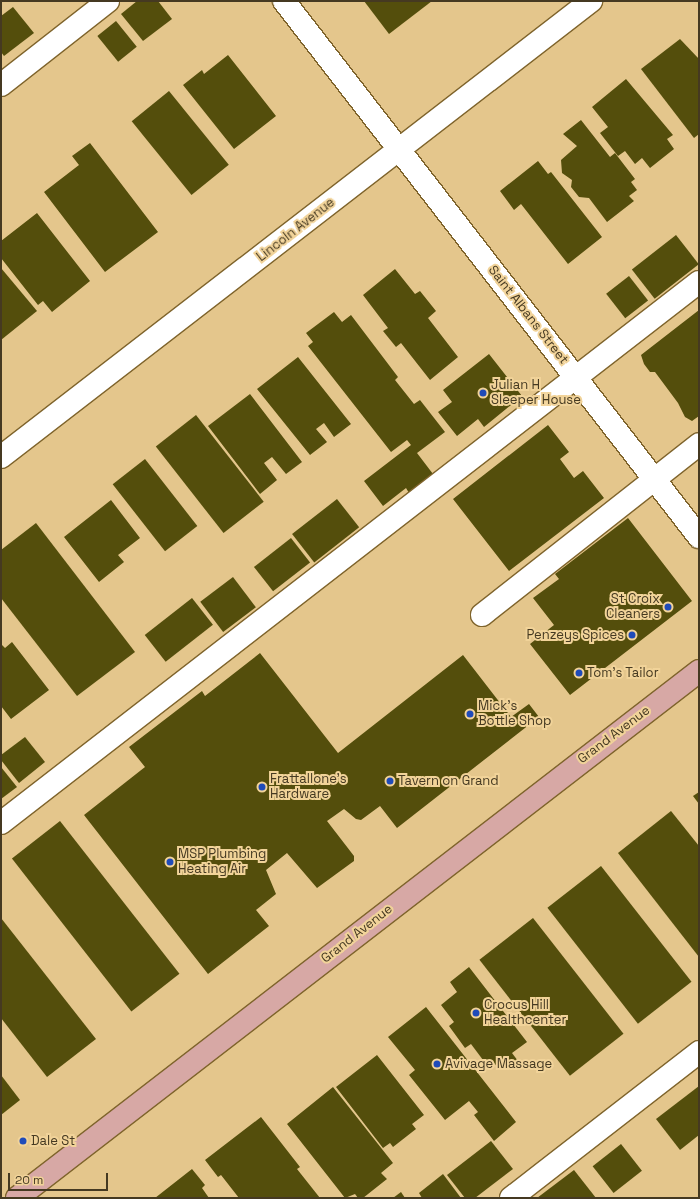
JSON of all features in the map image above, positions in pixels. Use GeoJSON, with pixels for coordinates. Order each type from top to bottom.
{"type":"FeatureCollection","features":[{"type":"Feature","properties":{"kind":"main road","name":"Grand Avenue"},"geometry":{"type":"LineString","coordinates":[[17,1198],[699,671]]}},
{"type":"Feature","properties":{"kind":"street"},"geometry":{"type":"LineString","coordinates":[[1,85],[108,1]]}},
{"type":"Feature","properties":{"kind":"street","name":"Saint Albans Street"},"geometry":{"type":"LineString","coordinates":[[284,1],[401,150],[699,537]]}},
{"type":"Feature","properties":{"kind":"street","name":"Lincoln Avenue"},"geometry":{"type":"LineString","coordinates":[[1,458],[401,150],[591,1]]}},
{"type":"Feature","properties":{"kind":"street"},"geometry":{"type":"LineString","coordinates":[[1,823],[699,282]]}},
{"type":"Feature","properties":{"kind":"street"},"geometry":{"type":"LineString","coordinates":[[482,614],[655,480],[699,444]]}},
{"type":"Feature","properties":{"kind":"street"},"geometry":{"type":"LineString","coordinates":[[511,1198],[699,1052]]}},
{"type":"Feature","properties":{"kind":"building"},"geometry":{"type":"Polygon","coordinates":[[[137,1],[158,1],[172,19],[143,41],[121,14],[137,1]]]}},
{"type":"Feature","properties":{"kind":"building"},"geometry":{"type":"Polygon","coordinates":[[[364,1],[432,1],[389,34],[364,1]]]}},
{"type":"Feature","properties":{"kind":"building"},"geometry":{"type":"Polygon","coordinates":[[[13,7],[34,33],[4,56],[1,52],[1,16],[13,7]]]}},
{"type":"Feature","properties":{"kind":"building"},"geometry":{"type":"Polygon","coordinates":[[[116,21],[137,47],[118,62],[97,36],[116,21]]]}},
{"type":"Feature","properties":{"kind":"building"},"geometry":{"type":"Polygon","coordinates":[[[680,39],[699,59],[699,134],[694,138],[641,69],[680,39]]]}},
{"type":"Feature","properties":{"kind":"building"},"geometry":{"type":"Polygon","coordinates":[[[228,55],[276,116],[234,149],[183,85],[202,70],[204,74],[228,55]]]}},
{"type":"Feature","properties":{"kind":"building"},"geometry":{"type":"Polygon","coordinates":[[[626,79],[673,135],[667,139],[674,149],[650,168],[642,158],[635,164],[625,151],[618,156],[600,133],[608,127],[592,107],[626,79]]]}},
{"type":"Feature","properties":{"kind":"building"},"geometry":{"type":"Polygon","coordinates":[[[169,91],[229,165],[191,195],[132,121],[169,91]]]}},
{"type":"Feature","properties":{"kind":"building"},"geometry":{"type":"Polygon","coordinates":[[[581,120],[610,157],[615,153],[635,179],[631,182],[637,190],[629,196],[634,201],[607,222],[589,198],[579,197],[571,187],[572,180],[562,173],[561,160],[577,146],[563,134],[581,120]]]}},
{"type":"Feature","properties":{"kind":"building"},"geometry":{"type":"Polygon","coordinates":[[[90,143],[158,232],[105,272],[44,192],[79,165],[72,156],[90,143]]]}},
{"type":"Feature","properties":{"kind":"building"},"geometry":{"type":"Polygon","coordinates":[[[538,161],[548,174],[551,172],[602,237],[568,264],[521,204],[514,210],[500,191],[538,161]]]}},
{"type":"Feature","properties":{"kind":"building"},"geometry":{"type":"Polygon","coordinates":[[[37,213],[90,281],[52,312],[43,301],[38,305],[1,258],[1,241],[37,213]]]}},
{"type":"Feature","properties":{"kind":"building"},"geometry":{"type":"Polygon","coordinates":[[[676,235],[699,264],[655,299],[632,269],[676,235]]]}},
{"type":"Feature","properties":{"kind":"building"},"geometry":{"type":"Polygon","coordinates":[[[1,268],[37,311],[1,340],[1,268]]]}},
{"type":"Feature","properties":{"kind":"building"},"geometry":{"type":"Polygon","coordinates":[[[395,269],[415,294],[420,291],[436,311],[428,318],[458,357],[430,380],[401,343],[396,347],[383,331],[388,328],[363,295],[395,269]]]}},
{"type":"Feature","properties":{"kind":"building"},"geometry":{"type":"Polygon","coordinates":[[[629,276],[648,300],[625,318],[606,294],[629,276]]]}},
{"type":"Feature","properties":{"kind":"building"},"geometry":{"type":"Polygon","coordinates":[[[699,310],[699,416],[692,421],[685,417],[678,403],[655,372],[650,372],[644,364],[641,355],[699,310]]]}},
{"type":"Feature","properties":{"kind":"building"},"geometry":{"type":"Polygon","coordinates":[[[334,312],[342,322],[351,315],[398,377],[395,380],[414,404],[420,400],[445,432],[417,453],[433,474],[409,493],[406,488],[383,506],[364,481],[411,445],[407,440],[391,452],[308,346],[313,342],[306,333],[334,312]]]}},
{"type":"Feature","properties":{"kind":"building","name":"Julian H Sleeper House"},"geometry":{"type":"Polygon","coordinates":[[[489,354],[522,396],[484,427],[478,419],[457,436],[438,412],[452,402],[443,390],[489,354]]]}},
{"type":"Feature","properties":{"kind":"building"},"geometry":{"type":"Polygon","coordinates":[[[298,357],[351,424],[334,437],[324,423],[316,429],[327,442],[310,455],[257,389],[298,357]]]}},
{"type":"Feature","properties":{"kind":"building"},"geometry":{"type":"Polygon","coordinates":[[[250,394],[302,462],[286,474],[272,457],[264,463],[277,480],[260,494],[208,426],[250,394]]]}},
{"type":"Feature","properties":{"kind":"building"},"geometry":{"type":"Polygon","coordinates":[[[196,415],[264,502],[224,533],[156,446],[196,415]]]}},
{"type":"Feature","properties":{"kind":"building"},"geometry":{"type":"Polygon","coordinates":[[[548,425],[569,452],[560,459],[574,478],[583,471],[604,498],[509,571],[453,499],[548,425]]]}},
{"type":"Feature","properties":{"kind":"building"},"geometry":{"type":"Polygon","coordinates":[[[145,459],[197,526],[165,551],[113,484],[145,459]]]}},
{"type":"Feature","properties":{"kind":"building"},"geometry":{"type":"Polygon","coordinates":[[[337,499],[359,527],[314,562],[292,534],[337,499]]]}},
{"type":"Feature","properties":{"kind":"building"},"geometry":{"type":"Polygon","coordinates":[[[111,500],[140,538],[118,555],[124,562],[99,582],[64,537],[111,500]]]}},
{"type":"Feature","properties":{"kind":"building"},"geometry":{"type":"Polygon","coordinates":[[[628,518],[692,601],[570,695],[530,644],[554,625],[533,598],[559,579],[555,574],[628,518]]]}},
{"type":"Feature","properties":{"kind":"building"},"geometry":{"type":"Polygon","coordinates":[[[36,523],[135,652],[77,696],[1,598],[1,550],[36,523]]]}},
{"type":"Feature","properties":{"kind":"building"},"geometry":{"type":"Polygon","coordinates":[[[291,538],[310,562],[273,591],[254,567],[291,538]]]}},
{"type":"Feature","properties":{"kind":"building"},"geometry":{"type":"Polygon","coordinates":[[[233,577],[256,607],[223,632],[200,602],[233,577]]]}},
{"type":"Feature","properties":{"kind":"building"},"geometry":{"type":"Polygon","coordinates":[[[192,598],[213,625],[166,662],[145,635],[192,598]]]}},
{"type":"Feature","properties":{"kind":"building"},"geometry":{"type":"Polygon","coordinates":[[[12,642],[49,690],[11,719],[1,706],[1,644],[5,648],[12,642]]]}},
{"type":"Feature","properties":{"kind":"building"},"geometry":{"type":"Polygon","coordinates":[[[260,653],[338,753],[463,655],[511,717],[529,704],[539,717],[397,828],[380,806],[361,820],[356,819],[344,809],[327,821],[354,856],[354,861],[317,888],[287,853],[266,870],[276,894],[256,910],[269,926],[208,974],[84,815],[145,767],[129,747],[202,691],[205,696],[260,653]]]}},
{"type":"Feature","properties":{"kind":"building"},"geometry":{"type":"Polygon","coordinates":[[[25,737],[45,762],[19,783],[1,760],[1,755],[25,737]]]}},
{"type":"Feature","properties":{"kind":"building"},"geometry":{"type":"Polygon","coordinates":[[[1,767],[17,787],[1,799],[1,767]]]}},
{"type":"Feature","properties":{"kind":"building"},"geometry":{"type":"Polygon","coordinates":[[[699,792],[699,804],[693,796],[699,792]]]}},
{"type":"Feature","properties":{"kind":"building"},"geometry":{"type":"Polygon","coordinates":[[[671,811],[699,846],[699,957],[618,853],[671,811]]]}},
{"type":"Feature","properties":{"kind":"building"},"geometry":{"type":"Polygon","coordinates":[[[60,821],[179,974],[131,1011],[12,859],[60,821]]]}},
{"type":"Feature","properties":{"kind":"building"},"geometry":{"type":"Polygon","coordinates":[[[601,866],[692,982],[638,1024],[547,908],[601,866]]]}},
{"type":"Feature","properties":{"kind":"building"},"geometry":{"type":"Polygon","coordinates":[[[1,918],[96,1039],[47,1077],[1,1018],[1,918]]]}},
{"type":"Feature","properties":{"kind":"building"},"geometry":{"type":"Polygon","coordinates":[[[533,918],[624,1034],[570,1076],[479,960],[533,918]]]}},
{"type":"Feature","properties":{"kind":"building","name":"Crocus Hill Healthcenter"},"geometry":{"type":"Polygon","coordinates":[[[469,967],[527,1042],[512,1053],[518,1061],[512,1066],[507,1061],[498,1068],[492,1060],[486,1064],[471,1044],[465,1048],[449,1026],[454,1022],[441,1005],[457,992],[450,982],[469,967]]]}},
{"type":"Feature","properties":{"kind":"building"},"geometry":{"type":"Polygon","coordinates":[[[426,1007],[516,1122],[494,1141],[474,1115],[478,1112],[469,1101],[445,1120],[409,1075],[415,1070],[388,1037],[426,1007]]]}},
{"type":"Feature","properties":{"kind":"building"},"geometry":{"type":"Polygon","coordinates":[[[377,1055],[424,1115],[412,1124],[416,1129],[393,1147],[390,1143],[383,1148],[336,1087],[377,1055]]]}},
{"type":"Feature","properties":{"kind":"building"},"geometry":{"type":"Polygon","coordinates":[[[1,1075],[20,1100],[1,1115],[1,1075]]]}},
{"type":"Feature","properties":{"kind":"building"},"geometry":{"type":"Polygon","coordinates":[[[699,1086],[699,1135],[680,1150],[656,1119],[699,1086]]]}},
{"type":"Feature","properties":{"kind":"building"},"geometry":{"type":"Polygon","coordinates":[[[333,1087],[393,1163],[381,1173],[387,1179],[363,1198],[358,1198],[355,1194],[345,1198],[287,1124],[333,1087]]]}},
{"type":"Feature","properties":{"kind":"building"},"geometry":{"type":"Polygon","coordinates":[[[261,1117],[300,1167],[297,1169],[320,1198],[239,1198],[221,1175],[218,1177],[205,1160],[261,1117]]]}},
{"type":"Feature","properties":{"kind":"building"},"geometry":{"type":"Polygon","coordinates":[[[491,1141],[513,1169],[475,1198],[465,1198],[447,1175],[491,1141]]]}},
{"type":"Feature","properties":{"kind":"building"},"geometry":{"type":"Polygon","coordinates":[[[621,1144],[642,1171],[614,1193],[593,1166],[621,1144]]]}},
{"type":"Feature","properties":{"kind":"building"},"geometry":{"type":"Polygon","coordinates":[[[192,1169],[205,1185],[202,1188],[209,1198],[155,1198],[192,1169]]]}},
{"type":"Feature","properties":{"kind":"building"},"geometry":{"type":"Polygon","coordinates":[[[574,1170],[596,1198],[537,1198],[574,1170]]]}},
{"type":"Feature","properties":{"kind":"building"},"geometry":{"type":"Polygon","coordinates":[[[443,1174],[461,1198],[422,1198],[419,1193],[443,1174]]]}},
{"type":"Feature","properties":{"kind":"building"},"geometry":{"type":"Polygon","coordinates":[[[401,1192],[405,1198],[393,1198],[401,1192]]]}},
{"type":"Feature","properties":{"kind":"place","name":"Julian H Sleeper House"},"geometry":{"type":"Point","coordinates":[483,393]}},
{"type":"Feature","properties":{"kind":"place","name":"St Croix Cleaners"},"geometry":{"type":"Point","coordinates":[668,607]}},
{"type":"Feature","properties":{"kind":"place","name":"Penzeys Spices"},"geometry":{"type":"Point","coordinates":[632,635]}},
{"type":"Feature","properties":{"kind":"place","name":"Tom's Tailor"},"geometry":{"type":"Point","coordinates":[579,673]}},
{"type":"Feature","properties":{"kind":"place","name":"Mick's Bottle Shop"},"geometry":{"type":"Point","coordinates":[470,714]}},
{"type":"Feature","properties":{"kind":"place","name":"Tavern on Grand"},"geometry":{"type":"Point","coordinates":[390,781]}},
{"type":"Feature","properties":{"kind":"place","name":"Frattallone's Hardware"},"geometry":{"type":"Point","coordinates":[262,787]}},
{"type":"Feature","properties":{"kind":"place","name":"MSP Plumbing Heating Air"},"geometry":{"type":"Point","coordinates":[170,862]}},
{"type":"Feature","properties":{"kind":"place","name":"Crocus Hill Healthcenter"},"geometry":{"type":"Point","coordinates":[476,1013]}},
{"type":"Feature","properties":{"kind":"place","name":"Avivage Massage"},"geometry":{"type":"Point","coordinates":[437,1064]}},
{"type":"Feature","properties":{"kind":"place","name":"Dale St"},"geometry":{"type":"Point","coordinates":[23,1141]}}]}
